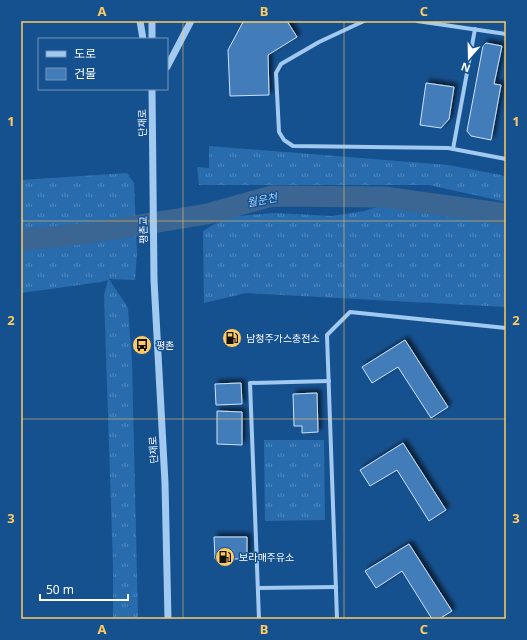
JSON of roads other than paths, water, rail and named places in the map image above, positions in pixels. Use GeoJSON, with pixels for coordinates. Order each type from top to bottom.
{"type":"FeatureCollection","features":[{"type":"Feature","properties":{"kind":"street"},"geometry":{"type":"LineString","coordinates":[[140,21],[143,38]]}},
{"type":"Feature","properties":{"kind":"street"},"geometry":{"type":"LineString","coordinates":[[152,21],[152,38]]}},
{"type":"Feature","properties":{"kind":"street"},"geometry":{"type":"LineString","coordinates":[[168,66],[191,21]]}},
{"type":"Feature","properties":{"kind":"street"},"geometry":{"type":"LineString","coordinates":[[364,21],[319,42],[280,64],[276,73],[279,132],[284,140],[293,146],[448,148],[506,159]]}},
{"type":"Feature","properties":{"kind":"street"},"geometry":{"type":"LineString","coordinates":[[417,21],[506,34]]}},
{"type":"Feature","properties":{"kind":"street"},"geometry":{"type":"LineString","coordinates":[[453,149],[475,29]]}},
{"type":"Feature","properties":{"kind":"street","name":"단재로"},"geometry":{"type":"LineString","coordinates":[[151,90],[152,180]]}},
{"type":"Feature","properties":{"kind":"street"},"geometry":{"type":"LineString","coordinates":[[152,98],[156,90]]}},
{"type":"Feature","properties":{"kind":"street","name":"평촌교"},"geometry":{"type":"LineString","coordinates":[[152,180],[154,280]]}},
{"type":"Feature","properties":{"kind":"street","name":"단재로"},"geometry":{"type":"LineString","coordinates":[[154,280],[165,483],[168,619]]}},
{"type":"Feature","properties":{"kind":"street"},"geometry":{"type":"LineString","coordinates":[[337,619],[327,334],[350,312],[506,328]]}},
{"type":"Feature","properties":{"kind":"street"},"geometry":{"type":"LineString","coordinates":[[259,619],[250,383],[328,381]]}},
{"type":"Feature","properties":{"kind":"street"},"geometry":{"type":"LineString","coordinates":[[258,588],[336,588]]}},
{"type":"Feature","properties":{"kind":"waterway","name":"월운천"},"geometry":{"type":"LineString","coordinates":[[21,240],[91,233],[207,214],[272,196],[384,197],[506,214]]}},
{"type":"Feature","properties":{"kind":"place","name":"남청주가스충전소"},"geometry":{"type":"Point","coordinates":[232,338]}},
{"type":"Feature","properties":{"kind":"place","name":"평촌"},"geometry":{"type":"Point","coordinates":[142,345]}},
{"type":"Feature","properties":{"kind":"place","name":"보라매주유소"},"geometry":{"type":"Point","coordinates":[225,557]}}]}
